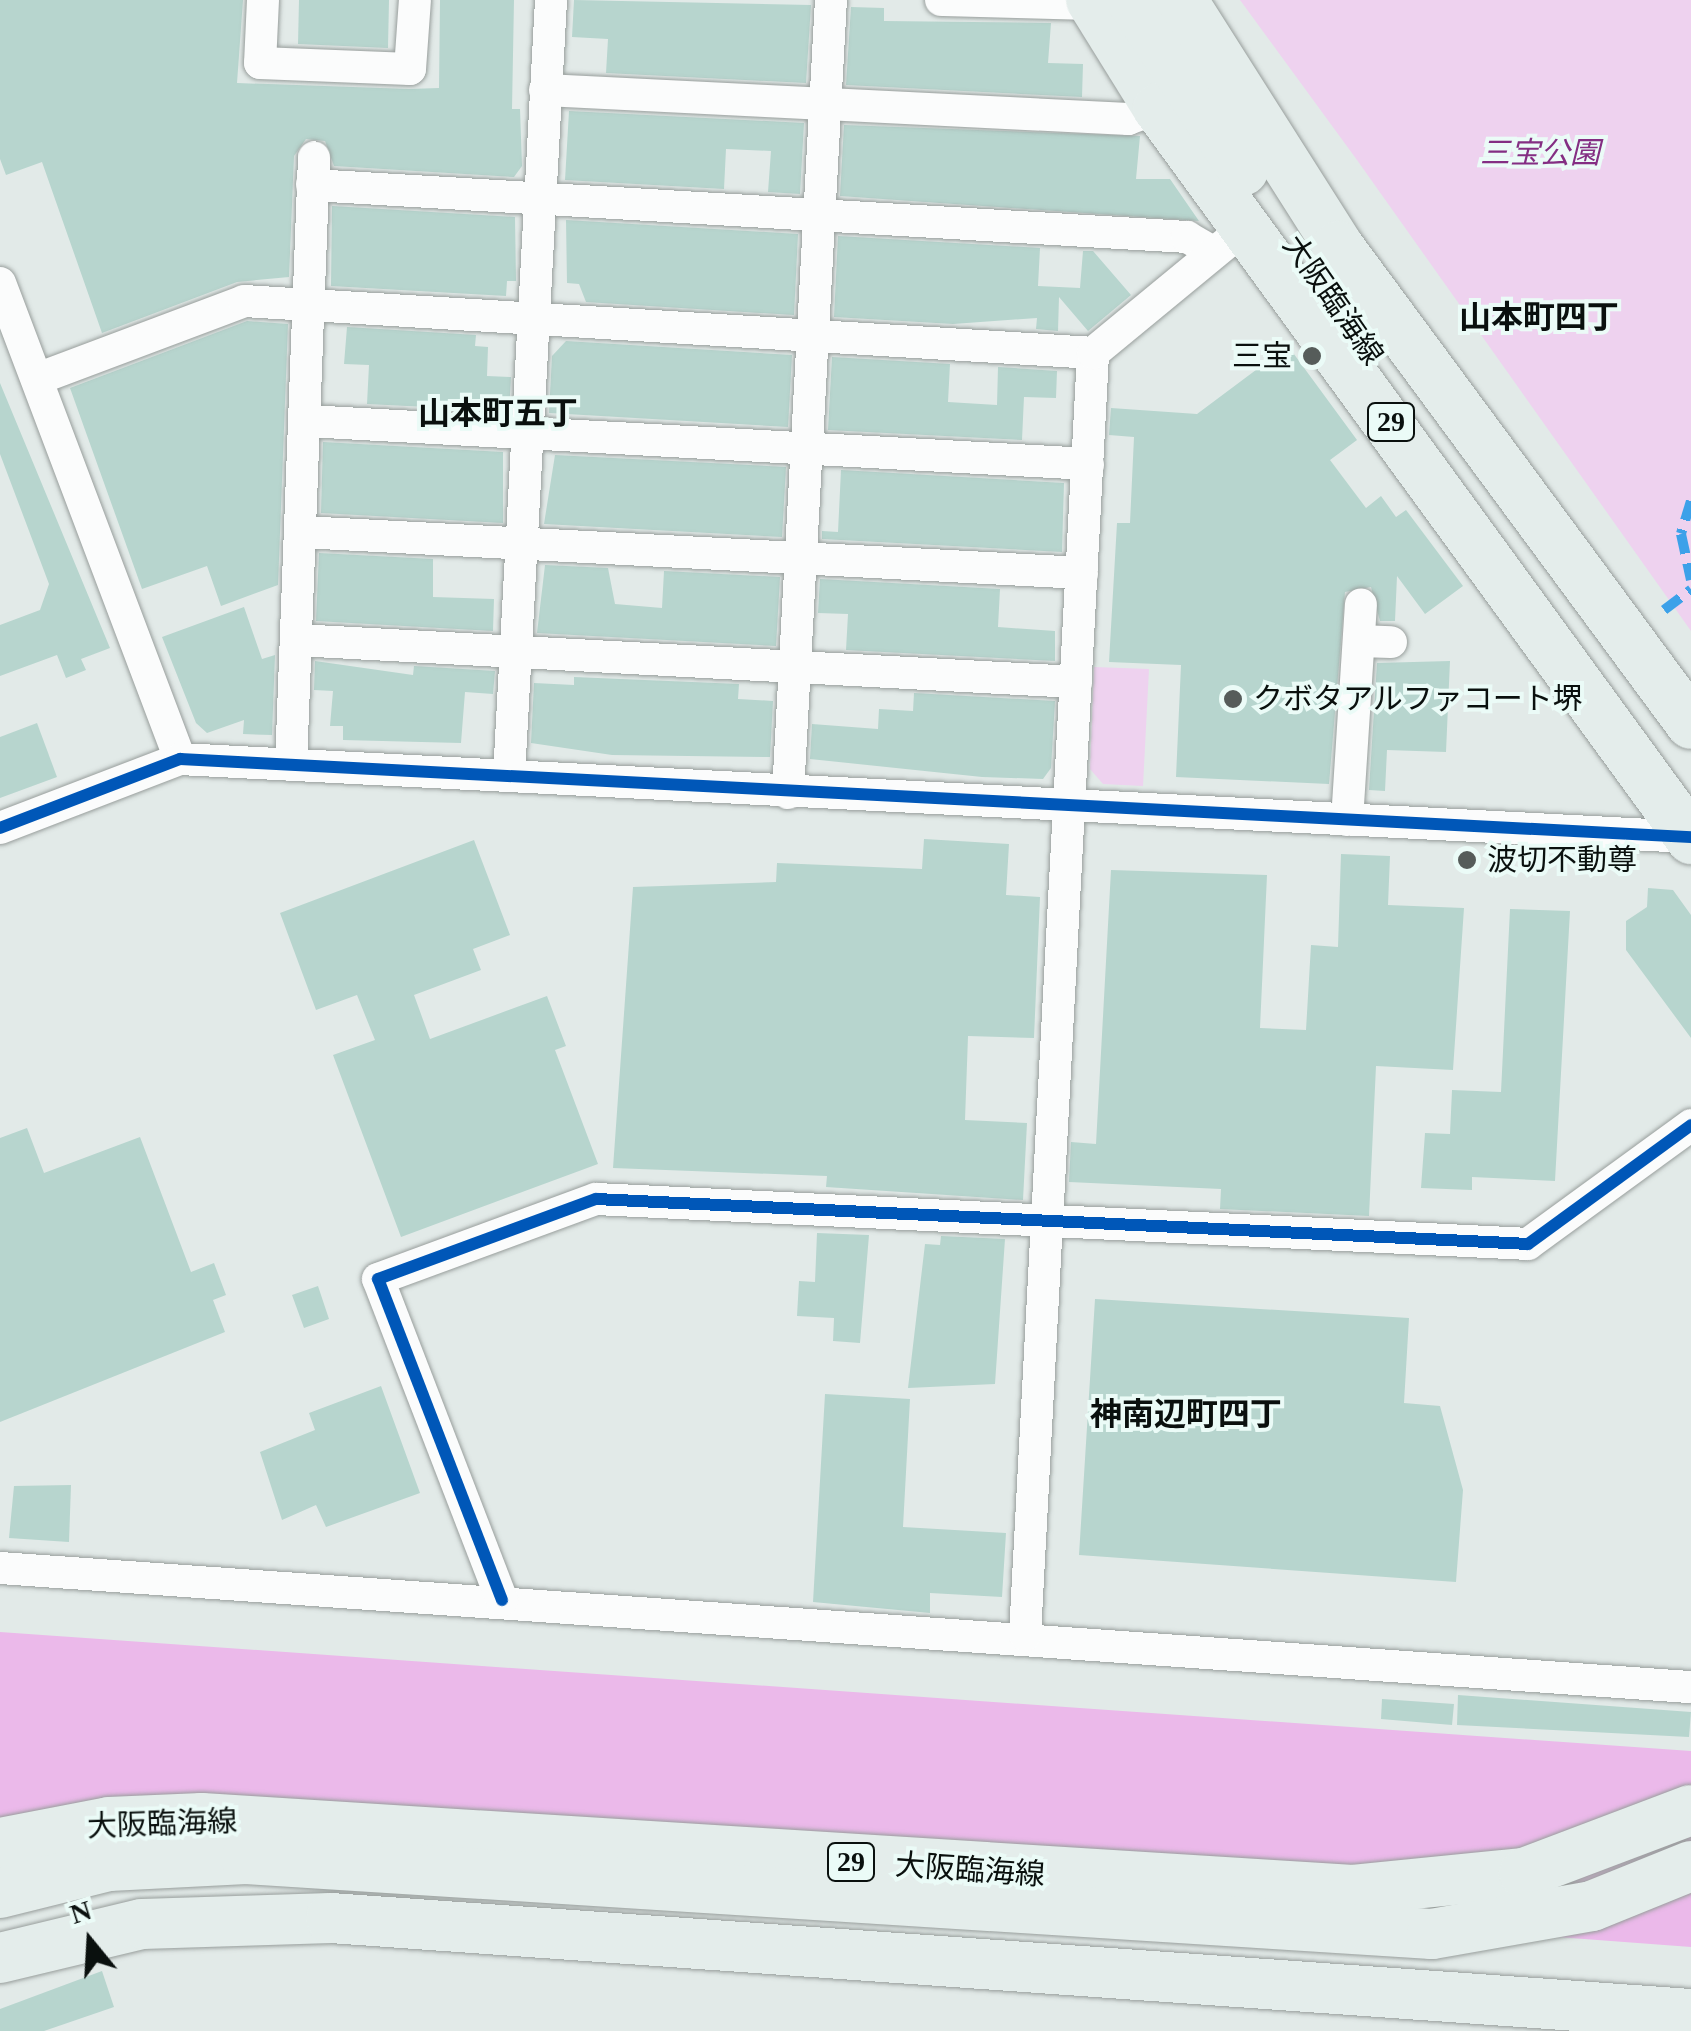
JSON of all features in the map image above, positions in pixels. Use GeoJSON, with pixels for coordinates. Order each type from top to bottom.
{"type":"FeatureCollection","features":[{"type":"Feature","properties":{"kind":"main road","name":"29"},"geometry":{"type":"LineString","coordinates":[[1105,1],[1230,239],[1691,838]]}},
{"type":"Feature","properties":{"kind":"main road","name":"大阪臨海線"},"geometry":{"type":"LineString","coordinates":[[1105,1],[1360,342],[1593,621],[1691,724]]}},
{"type":"Feature","properties":{"kind":"main road","name":"29"},"geometry":{"type":"LineString","coordinates":[[1186,6],[1691,680]]}},
{"type":"Feature","properties":{"kind":"main road","name":"大阪臨海線"},"geometry":{"type":"LineString","coordinates":[[1186,6],[1338,246],[1593,621],[1691,784]]}},
{"type":"Feature","properties":{"kind":"main road","name":"大阪臨海線"},"geometry":{"type":"LineString","coordinates":[[0,1843],[108,1822],[202,1818],[1353,1890],[1524,1873],[1691,1810]]}},
{"type":"Feature","properties":{"kind":"main road","name":"大阪臨海線"},"geometry":{"type":"LineString","coordinates":[[0,1893],[109,1866],[246,1859],[1432,1934],[1592,1906],[1691,1866]]}},
{"type":"Feature","properties":{"kind":"main road"},"geometry":{"type":"LineString","coordinates":[[0,1927],[157,1892],[323,1888],[1125,1936],[1691,1982]]}},
{"type":"Feature","properties":{"kind":"main road"},"geometry":{"type":"LineString","coordinates":[[0,1958],[142,1924],[331,1918],[1691,2014]]}},
{"type":"Feature","properties":{"kind":"street"},"geometry":{"type":"LineString","coordinates":[[263,0],[260,62],[410,69],[414,0]]}},
{"type":"Feature","properties":{"kind":"street"},"geometry":{"type":"LineString","coordinates":[[509,776],[524,434],[551,0]]}},
{"type":"Feature","properties":{"kind":"street"},"geometry":{"type":"LineString","coordinates":[[788,793],[832,0]]}},
{"type":"Feature","properties":{"kind":"street"},"geometry":{"type":"LineString","coordinates":[[941,0],[1105,1]]}},
{"type":"Feature","properties":{"kind":"street"},"geometry":{"type":"LineString","coordinates":[[545,90],[1128,119],[1158,108]]}},
{"type":"Feature","properties":{"kind":"street"},"geometry":{"type":"LineString","coordinates":[[291,765],[308,421],[313,171],[540,201],[1230,239]]}},
{"type":"Feature","properties":{"kind":"street"},"geometry":{"type":"LineString","coordinates":[[37,379],[244,301],[1093,353],[1230,239]]}},
{"type":"Feature","properties":{"kind":"street"},"geometry":{"type":"LineString","coordinates":[[0,284],[180,759]]}},
{"type":"Feature","properties":{"kind":"street"},"geometry":{"type":"LineString","coordinates":[[1024,1634],[1093,353]]}},
{"type":"Feature","properties":{"kind":"street"},"geometry":{"type":"LineString","coordinates":[[308,421],[1088,464]]}},
{"type":"Feature","properties":{"kind":"street"},"geometry":{"type":"LineString","coordinates":[[302,532],[1082,573]]}},
{"type":"Feature","properties":{"kind":"street"},"geometry":{"type":"LineString","coordinates":[[1347,820],[1375,641],[1361,604]]}},
{"type":"Feature","properties":{"kind":"street"},"geometry":{"type":"LineString","coordinates":[[296,640],[1076,682]]}},
{"type":"Feature","properties":{"kind":"street"},"geometry":{"type":"LineString","coordinates":[[0,828],[180,759],[1070,811],[1347,820],[1691,838]]}},
{"type":"Feature","properties":{"kind":"street"},"geometry":{"type":"LineString","coordinates":[[502,1600],[378,1279],[596,1199],[1528,1244],[1691,1125]]}},
{"type":"Feature","properties":{"kind":"street"},"geometry":{"type":"LineString","coordinates":[[0,1568],[1024,1634],[1691,1687]]}},
{"type":"Feature","properties":{"kind":"green space","name":"三宝公園"},"geometry":{"type":"Polygon","coordinates":[[[1240,0],[1691,0],[1691,631],[1357,160],[1240,0]]]}},
{"type":"Feature","properties":{"kind":"green space"},"geometry":{"type":"Polygon","coordinates":[[[1094,667],[1149,669],[1143,786],[1103,784],[1090,769],[1094,667]]]}},
{"type":"Feature","properties":{"kind":"shaded area"},"geometry":{"type":"Polygon","coordinates":[[[0,1632],[1691,1751],[1691,1947],[169,1834],[0,1854],[0,1632]]]}},
{"type":"Feature","properties":{"kind":"building"},"geometry":{"type":"Polygon","coordinates":[[[0,0],[243,0],[237,83],[409,89],[439,88],[440,0],[514,0],[512,109],[520,109],[522,166],[514,177],[334,166],[325,141],[306,139],[294,156],[289,277],[237,282],[102,333],[42,162],[6,175],[0,159],[0,0]]]}},
{"type":"Feature","properties":{"kind":"building"},"geometry":{"type":"Polygon","coordinates":[[[299,0],[389,0],[388,48],[298,44],[299,0]]]}},
{"type":"Feature","properties":{"kind":"building"},"geometry":{"type":"Polygon","coordinates":[[[574,0],[811,5],[806,83],[606,73],[608,39],[572,37],[574,0]]]}},
{"type":"Feature","properties":{"kind":"building"},"geometry":{"type":"Polygon","coordinates":[[[851,7],[884,8],[884,21],[1051,23],[1048,63],[1083,64],[1082,97],[846,85],[851,7]]]}},
{"type":"Feature","properties":{"kind":"building"},"geometry":{"type":"Polygon","coordinates":[[[569,111],[804,123],[800,194],[768,192],[771,151],[726,149],[724,189],[565,180],[569,111]]]}},
{"type":"Feature","properties":{"kind":"building"},"geometry":{"type":"Polygon","coordinates":[[[844,125],[1140,136],[1136,179],[1170,179],[1199,221],[840,196],[844,125]]]}},
{"type":"Feature","properties":{"kind":"building"},"geometry":{"type":"Polygon","coordinates":[[[332,206],[515,217],[516,281],[507,281],[506,296],[331,286],[332,206]]]}},
{"type":"Feature","properties":{"kind":"building"},"geometry":{"type":"Polygon","coordinates":[[[566,220],[798,234],[794,315],[586,302],[579,284],[567,283],[566,220]]]}},
{"type":"Feature","properties":{"kind":"building"},"geometry":{"type":"Polygon","coordinates":[[[838,236],[1040,248],[1038,286],[1080,288],[1083,251],[1093,251],[1131,295],[1088,331],[1059,297],[1058,331],[1036,329],[1037,318],[953,324],[834,317],[838,236]]]}},
{"type":"Feature","properties":{"kind":"building"},"geometry":{"type":"Polygon","coordinates":[[[247,321],[288,324],[278,585],[221,606],[207,566],[142,589],[70,388],[247,321]]]}},
{"type":"Feature","properties":{"kind":"building"},"geometry":{"type":"Polygon","coordinates":[[[347,327],[476,335],[475,346],[488,347],[487,376],[511,377],[509,411],[367,404],[369,365],[344,364],[347,327]]]}},
{"type":"Feature","properties":{"kind":"building"},"geometry":{"type":"Polygon","coordinates":[[[566,341],[792,355],[788,427],[549,413],[552,356],[566,341]]]}},
{"type":"Feature","properties":{"kind":"building"},"geometry":{"type":"Polygon","coordinates":[[[1288,346],[1357,440],[1330,460],[1366,508],[1381,496],[1396,517],[1406,510],[1463,586],[1425,614],[1397,576],[1395,621],[1380,621],[1371,587],[1345,592],[1329,784],[1176,777],[1181,665],[1109,662],[1117,523],[1130,523],[1134,437],[1109,435],[1111,408],[1197,414],[1288,346]]]}},
{"type":"Feature","properties":{"kind":"building"},"geometry":{"type":"Polygon","coordinates":[[[832,357],[950,364],[948,402],[997,405],[998,367],[1057,371],[1056,398],[1024,397],[1022,440],[828,430],[832,357]]]}},
{"type":"Feature","properties":{"kind":"building"},"geometry":{"type":"Polygon","coordinates":[[[0,383],[110,648],[81,659],[86,670],[66,678],[57,655],[0,676],[0,625],[40,610],[49,584],[0,454],[0,383]]]}},
{"type":"Feature","properties":{"kind":"building"},"geometry":{"type":"Polygon","coordinates":[[[323,442],[503,452],[503,523],[321,513],[323,442]]]}},
{"type":"Feature","properties":{"kind":"building"},"geometry":{"type":"Polygon","coordinates":[[[555,455],[786,467],[782,537],[544,524],[555,455]]]}},
{"type":"Feature","properties":{"kind":"building"},"geometry":{"type":"Polygon","coordinates":[[[841,470],[1064,483],[1062,552],[822,539],[822,531],[838,532],[841,470]]]}},
{"type":"Feature","properties":{"kind":"building"},"geometry":{"type":"Polygon","coordinates":[[[319,553],[433,559],[433,597],[494,599],[493,631],[316,621],[319,553]]]}},
{"type":"Feature","properties":{"kind":"building"},"geometry":{"type":"Polygon","coordinates":[[[545,565],[608,568],[615,604],[662,608],[664,571],[780,577],[776,646],[537,633],[545,565]]]}},
{"type":"Feature","properties":{"kind":"building"},"geometry":{"type":"Polygon","coordinates":[[[820,579],[1000,589],[998,627],[1055,631],[1055,661],[846,650],[848,614],[818,613],[820,579]]]}},
{"type":"Feature","properties":{"kind":"building"},"geometry":{"type":"Polygon","coordinates":[[[244,607],[262,659],[275,655],[272,735],[243,734],[244,720],[207,733],[196,723],[162,637],[244,607]]]}},
{"type":"Feature","properties":{"kind":"building"},"geometry":{"type":"Polygon","coordinates":[[[315,661],[413,675],[414,666],[495,671],[493,694],[465,692],[461,743],[343,740],[343,726],[330,726],[333,691],[314,690],[315,661]]]}},
{"type":"Feature","properties":{"kind":"building"},"geometry":{"type":"Polygon","coordinates":[[[1450,661],[1446,752],[1387,750],[1385,791],[1369,790],[1377,663],[1450,661]]]}},
{"type":"Feature","properties":{"kind":"building"},"geometry":{"type":"Polygon","coordinates":[[[574,677],[739,684],[738,699],[773,701],[770,757],[612,755],[531,743],[534,683],[574,685],[574,677]]]}},
{"type":"Feature","properties":{"kind":"building"},"geometry":{"type":"Polygon","coordinates":[[[914,693],[1055,701],[1051,768],[1043,779],[982,777],[810,759],[812,724],[878,729],[879,709],[913,711],[914,693]]]}},
{"type":"Feature","properties":{"kind":"building"},"geometry":{"type":"Polygon","coordinates":[[[37,723],[57,777],[0,798],[0,737],[37,723]]]}},
{"type":"Feature","properties":{"kind":"building"},"geometry":{"type":"Polygon","coordinates":[[[924,839],[1009,844],[1006,895],[1040,897],[1034,1038],[968,1036],[965,1120],[1027,1123],[1023,1200],[826,1187],[827,1176],[613,1168],[633,887],[776,882],[777,863],[922,869],[924,839]]]}},
{"type":"Feature","properties":{"kind":"building"},"geometry":{"type":"Polygon","coordinates":[[[474,840],[510,935],[473,949],[481,970],[414,995],[430,1039],[547,996],[566,1046],[555,1050],[598,1164],[401,1237],[333,1055],[375,1040],[357,995],[316,1010],[280,913],[474,840]]]}},
{"type":"Feature","properties":{"kind":"building"},"geometry":{"type":"Polygon","coordinates":[[[1341,854],[1390,856],[1388,905],[1464,908],[1453,1070],[1376,1066],[1369,1216],[1220,1209],[1221,1189],[1069,1182],[1071,1142],[1096,1144],[1111,870],[1267,875],[1260,1028],[1306,1030],[1311,945],[1338,947],[1341,854]]]}},
{"type":"Feature","properties":{"kind":"building"},"geometry":{"type":"Polygon","coordinates":[[[1648,888],[1673,890],[1691,915],[1691,1038],[1626,950],[1626,921],[1647,907],[1648,888]]]}},
{"type":"Feature","properties":{"kind":"building"},"geometry":{"type":"Polygon","coordinates":[[[1510,909],[1570,911],[1555,1181],[1472,1177],[1472,1190],[1421,1188],[1425,1133],[1450,1134],[1452,1090],[1501,1092],[1510,909]]]}},
{"type":"Feature","properties":{"kind":"building"},"geometry":{"type":"Polygon","coordinates":[[[27,1128],[44,1173],[140,1137],[191,1272],[214,1263],[226,1295],[213,1300],[225,1332],[0,1422],[0,1138],[27,1128]]]}},
{"type":"Feature","properties":{"kind":"building"},"geometry":{"type":"Polygon","coordinates":[[[817,1233],[869,1235],[860,1343],[833,1341],[834,1318],[797,1316],[799,1281],[815,1282],[817,1233]]]}},
{"type":"Feature","properties":{"kind":"building"},"geometry":{"type":"Polygon","coordinates":[[[941,1236],[1005,1239],[995,1384],[908,1388],[925,1244],[940,1245],[941,1236]]]}},
{"type":"Feature","properties":{"kind":"building"},"geometry":{"type":"Polygon","coordinates":[[[318,1286],[329,1319],[304,1328],[292,1295],[318,1286]]]}},
{"type":"Feature","properties":{"kind":"building"},"geometry":{"type":"Polygon","coordinates":[[[1095,1299],[1409,1318],[1404,1403],[1440,1406],[1463,1490],[1456,1582],[1079,1555],[1095,1299]]]}},
{"type":"Feature","properties":{"kind":"building"},"geometry":{"type":"Polygon","coordinates":[[[381,1386],[420,1493],[326,1527],[316,1505],[282,1520],[260,1452],[315,1430],[309,1413],[381,1386]]]}},
{"type":"Feature","properties":{"kind":"building"},"geometry":{"type":"Polygon","coordinates":[[[825,1394],[910,1399],[903,1527],[1006,1533],[1002,1597],[930,1593],[930,1613],[813,1602],[825,1394]]]}},
{"type":"Feature","properties":{"kind":"building"},"geometry":{"type":"Polygon","coordinates":[[[71,1485],[69,1542],[9,1538],[14,1486],[71,1485]]]}},
{"type":"Feature","properties":{"kind":"building"},"geometry":{"type":"Polygon","coordinates":[[[1458,1695],[1691,1712],[1689,1737],[1457,1725],[1458,1695]]]}},
{"type":"Feature","properties":{"kind":"building"},"geometry":{"type":"Polygon","coordinates":[[[1382,1699],[1454,1704],[1452,1725],[1381,1719],[1382,1699]]]}},
{"type":"Feature","properties":{"kind":"building"},"geometry":{"type":"Polygon","coordinates":[[[102,1971],[114,2007],[44,2031],[0,2031],[0,2009],[102,1971]]]}},
{"type":"Feature","properties":{"kind":"marked path"},"geometry":{"type":"LineString","coordinates":[[1691,501],[1681,534],[1691,580]]}},
{"type":"Feature","properties":{"kind":"marked path"},"geometry":{"type":"LineString","coordinates":[[1664,610],[1691,590]]}},
{"type":"Feature","properties":{"kind":"cycle path"},"geometry":{"type":"LineString","coordinates":[[0,828],[180,759],[1691,837]]}},
{"type":"Feature","properties":{"kind":"cycle path"},"geometry":{"type":"LineString","coordinates":[[502,1600],[378,1279],[596,1199],[1528,1244],[1691,1125]]}},
{"type":"Feature","properties":{"kind":"place","name":"三宝"},"geometry":{"type":"Point","coordinates":[1312,356]}},
{"type":"Feature","properties":{"kind":"place","name":"クボタアルファコート堺"},"geometry":{"type":"Point","coordinates":[1233,699]}},
{"type":"Feature","properties":{"kind":"place","name":"波切不動尊"},"geometry":{"type":"Point","coordinates":[1467,860]}},
{"type":"Feature","properties":{"kind":"district","name":"山本町四丁"},"geometry":{"type":"Point","coordinates":[1539,317]}},
{"type":"Feature","properties":{"kind":"district","name":"山本町五丁"},"geometry":{"type":"Point","coordinates":[498,413]}},
{"type":"Feature","properties":{"kind":"district","name":"神南辺町四丁"},"geometry":{"type":"Point","coordinates":[1186,1414]}}]}
